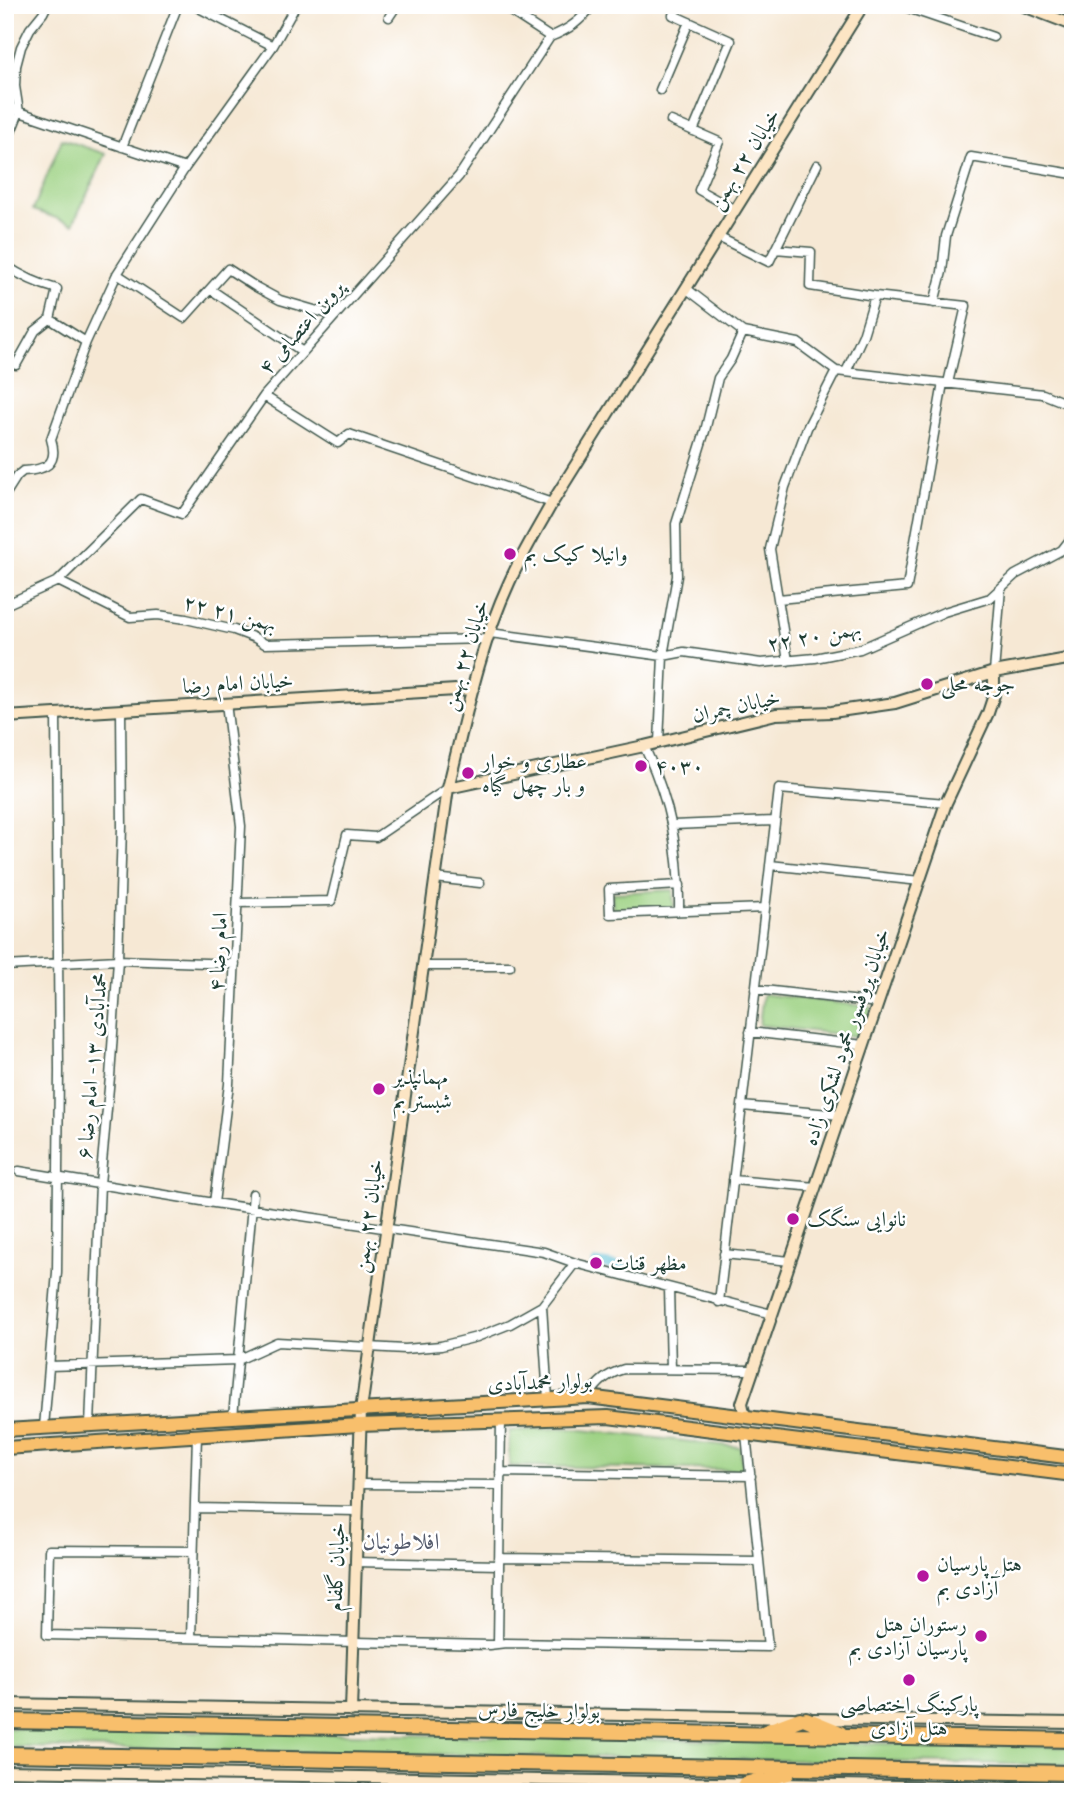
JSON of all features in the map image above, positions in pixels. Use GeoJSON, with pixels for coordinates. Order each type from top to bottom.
{"type":"FeatureCollection","features":[{"type":"Feature","properties":{"kind":"highway"},"geometry":{"type":"LineString","coordinates":[[759,1735],[803,1719],[848,1736]]}},
{"type":"Feature","properties":{"kind":"highway","name":"بولوار خلیج فارس"},"geometry":{"type":"LineString","coordinates":[[5,1721],[1073,1740]]}},
{"type":"Feature","properties":{"kind":"highway"},"geometry":{"type":"LineString","coordinates":[[5,1754],[1073,1773]]}},
{"type":"Feature","properties":{"kind":"highway"},"geometry":{"type":"LineString","coordinates":[[745,1784],[806,1768]]}},
{"type":"Feature","properties":{"kind":"main road","name":"بولوار محمدآبادی"},"geometry":{"type":"LineString","coordinates":[[5,1430],[588,1397],[1073,1458]]}},
{"type":"Feature","properties":{"kind":"main road","name":"بولوار محمدآبادی"},"geometry":{"type":"LineString","coordinates":[[5,1448],[359,1425],[608,1417],[1073,1475]]}},
{"type":"Feature","properties":{"kind":"main road"},"geometry":{"type":"LineString","coordinates":[[745,1417],[747,1434]]}},
{"type":"Feature","properties":{"kind":"street"},"geometry":{"type":"LineString","coordinates":[[5,147],[19,112],[15,86],[21,47],[47,5]]}},
{"type":"Feature","properties":{"kind":"street"},"geometry":{"type":"LineString","coordinates":[[122,147],[178,5]]}},
{"type":"Feature","properties":{"kind":"street"},"geometry":{"type":"LineString","coordinates":[[193,5],[273,46]]}},
{"type":"Feature","properties":{"kind":"street"},"geometry":{"type":"LineString","coordinates":[[5,495],[23,471],[38,470],[47,466],[52,459],[54,450],[51,439],[86,342],[117,274],[185,168],[273,46],[296,5]]}},
{"type":"Feature","properties":{"kind":"street"},"geometry":{"type":"LineString","coordinates":[[389,17],[397,5]]}},
{"type":"Feature","properties":{"kind":"street"},"geometry":{"type":"LineString","coordinates":[[500,5],[550,37]]}},
{"type":"Feature","properties":{"kind":"street","name":"پروین اعتصامی ۴"},"geometry":{"type":"LineString","coordinates":[[5,605],[58,581],[141,499],[182,514],[264,396],[459,176],[550,37],[566,31],[593,5]]}},
{"type":"Feature","properties":{"kind":"street"},"geometry":{"type":"LineString","coordinates":[[678,5],[673,15],[732,41],[693,131]]}},
{"type":"Feature","properties":{"kind":"street","name":"خیابان ۲۲ بهمن"},"geometry":{"type":"LineString","coordinates":[[359,1425],[448,788],[489,636],[509,584],[552,503],[863,5]]}},
{"type":"Feature","properties":{"kind":"street"},"geometry":{"type":"LineString","coordinates":[[899,5],[993,37]]}},
{"type":"Feature","properties":{"kind":"street"},"geometry":{"type":"LineString","coordinates":[[1021,5],[1073,26]]}},
{"type":"Feature","properties":{"kind":"street"},"geometry":{"type":"LineString","coordinates":[[660,90],[689,22]]}},
{"type":"Feature","properties":{"kind":"street"},"geometry":{"type":"LineString","coordinates":[[5,107],[185,168]]}},
{"type":"Feature","properties":{"kind":"street"},"geometry":{"type":"LineString","coordinates":[[671,121],[719,142],[699,190],[735,210]]}},
{"type":"Feature","properties":{"kind":"street"},"geometry":{"type":"LineString","coordinates":[[934,303],[942,272],[946,236],[971,157],[1073,174]]}},
{"type":"Feature","properties":{"kind":"street"},"geometry":{"type":"LineString","coordinates":[[718,237],[769,262],[817,165]]}},
{"type":"Feature","properties":{"kind":"street"},"geometry":{"type":"LineString","coordinates":[[775,249],[811,252],[810,286],[966,306],[946,383],[907,587],[778,599]]}},
{"type":"Feature","properties":{"kind":"street"},"geometry":{"type":"LineString","coordinates":[[5,265],[43,286],[57,289],[50,319],[35,331],[16,365],[5,362]]}},
{"type":"Feature","properties":{"kind":"street"},"geometry":{"type":"LineString","coordinates":[[117,274],[184,318],[228,269],[280,300],[335,316]]}},
{"type":"Feature","properties":{"kind":"street"},"geometry":{"type":"LineString","coordinates":[[210,289],[303,352]]}},
{"type":"Feature","properties":{"kind":"street"},"geometry":{"type":"LineString","coordinates":[[687,289],[743,332],[798,343],[841,372],[1043,394],[1073,406]]}},
{"type":"Feature","properties":{"kind":"street"},"geometry":{"type":"LineString","coordinates":[[788,661],[770,548],[785,487],[807,428],[863,335],[875,296]]}},
{"type":"Feature","properties":{"kind":"street"},"geometry":{"type":"LineString","coordinates":[[50,319],[86,342]]}},
{"type":"Feature","properties":{"kind":"street"},"geometry":{"type":"LineString","coordinates":[[659,742],[663,656],[677,576],[676,524],[705,431],[718,378],[731,359],[743,332]]}},
{"type":"Feature","properties":{"kind":"street"},"geometry":{"type":"LineString","coordinates":[[264,396],[338,443],[349,434],[552,503]]}},
{"type":"Feature","properties":{"kind":"street","name":"۲۲ بهمن ۲۰"},"geometry":{"type":"LineString","coordinates":[[489,636],[663,656],[684,652],[761,663],[816,658],[860,649],[944,612],[990,598],[1015,575],[1062,550],[1073,536]]}},
{"type":"Feature","properties":{"kind":"street","name":"۲۲ بهمن ۲۱"},"geometry":{"type":"LineString","coordinates":[[58,581],[130,618],[158,615],[186,619],[234,631],[255,638],[265,645],[489,636]]}},
{"type":"Feature","properties":{"kind":"street"},"geometry":{"type":"LineString","coordinates":[[994,672],[1001,588]]}},
{"type":"Feature","properties":{"kind":"street","name":"خیابان چمران"},"geometry":{"type":"LineString","coordinates":[[448,788],[644,746],[776,714],[832,712],[895,703],[994,672],[1073,657]]}},
{"type":"Feature","properties":{"kind":"street","name":"خیابان پروفسور محمود لشکری زاده"},"geometry":{"type":"LineString","coordinates":[[745,1417],[742,1403],[753,1370],[946,803],[988,713],[993,695],[994,672]]}},
{"type":"Feature","properties":{"kind":"street","name":"خیابان امام رضا"},"geometry":{"type":"LineString","coordinates":[[5,717],[473,689]]}},
{"type":"Feature","properties":{"kind":"street","name":"امام رضا ۴"},"geometry":{"type":"LineString","coordinates":[[214,1203],[229,1084],[241,826],[226,704]]}},
{"type":"Feature","properties":{"kind":"street","name":"محمدآبادی ۱۳- امام رضا ۶"},"geometry":{"type":"LineString","coordinates":[[90,1425],[100,1184],[118,960],[122,827],[121,710]]}},
{"type":"Feature","properties":{"kind":"street"},"geometry":{"type":"LineString","coordinates":[[44,1427],[57,1272],[59,1070],[55,714]]}},
{"type":"Feature","properties":{"kind":"street"},"geometry":{"type":"LineString","coordinates":[[644,746],[656,771],[673,825],[680,886],[679,911]]}},
{"type":"Feature","properties":{"kind":"street"},"geometry":{"type":"LineString","coordinates":[[237,904],[331,901],[347,835],[376,837],[448,788]]}},
{"type":"Feature","properties":{"kind":"street"},"geometry":{"type":"LineString","coordinates":[[719,1302],[779,789],[946,803]]}},
{"type":"Feature","properties":{"kind":"street"},"geometry":{"type":"LineString","coordinates":[[673,825],[775,821]]}},
{"type":"Feature","properties":{"kind":"street"},"geometry":{"type":"LineString","coordinates":[[770,865],[920,881]]}},
{"type":"Feature","properties":{"kind":"street"},"geometry":{"type":"LineString","coordinates":[[435,878],[480,883]]}},
{"type":"Feature","properties":{"kind":"street"},"geometry":{"type":"LineString","coordinates":[[680,886],[609,890],[610,914],[765,908]]}},
{"type":"Feature","properties":{"kind":"street"},"geometry":{"type":"LineString","coordinates":[[5,966],[118,960],[235,964]]}},
{"type":"Feature","properties":{"kind":"street"},"geometry":{"type":"LineString","coordinates":[[422,966],[510,966]]}},
{"type":"Feature","properties":{"kind":"street"},"geometry":{"type":"LineString","coordinates":[[755,989],[878,1003]]}},
{"type":"Feature","properties":{"kind":"street"},"geometry":{"type":"LineString","coordinates":[[750,1032],[864,1045]]}},
{"type":"Feature","properties":{"kind":"street"},"geometry":{"type":"LineString","coordinates":[[742,1106],[840,1115]]}},
{"type":"Feature","properties":{"kind":"street"},"geometry":{"type":"LineString","coordinates":[[19,1171],[544,1252],[669,1289],[772,1314]]}},
{"type":"Feature","properties":{"kind":"street"},"geometry":{"type":"LineString","coordinates":[[733,1180],[816,1187]]}},
{"type":"Feature","properties":{"kind":"street"},"geometry":{"type":"LineString","coordinates":[[233,1417],[253,1194]]}},
{"type":"Feature","properties":{"kind":"street"},"geometry":{"type":"LineString","coordinates":[[724,1254],[790,1261]]}},
{"type":"Feature","properties":{"kind":"street"},"geometry":{"type":"LineString","coordinates":[[48,1366],[238,1360],[277,1342],[405,1349],[442,1346],[477,1337],[510,1324],[542,1306],[575,1263]]}},
{"type":"Feature","properties":{"kind":"street"},"geometry":{"type":"LineString","coordinates":[[669,1289],[671,1369]]}},
{"type":"Feature","properties":{"kind":"street"},"geometry":{"type":"LineString","coordinates":[[542,1306],[548,1399]]}},
{"type":"Feature","properties":{"kind":"street"},"geometry":{"type":"LineString","coordinates":[[588,1397],[596,1385],[613,1372],[624,1369],[753,1370]]}},
{"type":"Feature","properties":{"kind":"street"},"geometry":{"type":"LineString","coordinates":[[498,1644],[501,1420]]}},
{"type":"Feature","properties":{"kind":"street","name":"خیابان گلفام"},"geometry":{"type":"LineString","coordinates":[[351,1711],[359,1425]]}},
{"type":"Feature","properties":{"kind":"street"},"geometry":{"type":"LineString","coordinates":[[193,1551],[49,1550],[47,1635],[489,1645],[768,1647],[747,1434]]}},
{"type":"Feature","properties":{"kind":"street"},"geometry":{"type":"LineString","coordinates":[[191,1638],[197,1436]]}},
{"type":"Feature","properties":{"kind":"street"},"geometry":{"type":"LineString","coordinates":[[500,1472],[751,1476]]}},
{"type":"Feature","properties":{"kind":"street"},"geometry":{"type":"LineString","coordinates":[[358,1484],[500,1485]]}},
{"type":"Feature","properties":{"kind":"street"},"geometry":{"type":"LineString","coordinates":[[195,1508],[357,1511]]}},
{"type":"Feature","properties":{"kind":"street"},"geometry":{"type":"LineString","coordinates":[[355,1562],[759,1560]]}},
{"type":"Feature","properties":{"kind":"street"},"geometry":{"type":"LineString","coordinates":[[5,1704],[1073,1723]]}},
{"type":"Feature","properties":{"kind":"street"},"geometry":{"type":"LineString","coordinates":[[5,1771],[1073,1789]]}},
{"type":"Feature","properties":{"kind":"green space"},"geometry":{"type":"Polygon","coordinates":[[[62,139],[106,154],[73,224],[33,210],[62,139]]]}},
{"type":"Feature","properties":{"kind":"green space"},"geometry":{"type":"Polygon","coordinates":[[[673,890],[674,908],[613,911],[612,893],[673,890]]]}},
{"type":"Feature","properties":{"kind":"green space"},"geometry":{"type":"Polygon","coordinates":[[[763,994],[872,1007],[862,1037],[759,1025],[763,994]]]}},
{"type":"Feature","properties":{"kind":"green space"},"geometry":{"type":"Polygon","coordinates":[[[563,1428],[740,1447],[743,1470],[509,1466],[509,1431],[563,1428]]]}},
{"type":"Feature","properties":{"kind":"green space"},"geometry":{"type":"Polygon","coordinates":[[[5,1728],[1073,1747],[1073,1765],[5,1747],[5,1728]]]}},
{"type":"Feature","properties":{"kind":"waterway"},"geometry":{"type":"LineString","coordinates":[[596,1263],[622,1267]]}},
{"type":"Feature","properties":{"kind":"place","name":"وانیلا کیک بم"},"geometry":{"type":"Point","coordinates":[510,554]}},
{"type":"Feature","properties":{"kind":"place","name":"جوجه محلی"},"geometry":{"type":"Point","coordinates":[927,684]}},
{"type":"Feature","properties":{"kind":"place","name":"۴۰۳۰"},"geometry":{"type":"Point","coordinates":[641,766]}},
{"type":"Feature","properties":{"kind":"place","name":"عطاری و خوار و بار چهل گیاه"},"geometry":{"type":"Point","coordinates":[468,773]}},
{"type":"Feature","properties":{"kind":"place","name":"مهمانپذیر شبستر بم"},"geometry":{"type":"Point","coordinates":[379,1089]}},
{"type":"Feature","properties":{"kind":"place","name":"نانوایی سنگک"},"geometry":{"type":"Point","coordinates":[793,1219]}},
{"type":"Feature","properties":{"kind":"place","name":"مظهر قنات"},"geometry":{"type":"Point","coordinates":[596,1263]}},
{"type":"Feature","properties":{"kind":"place","name":"هتل پارسیان آزادی بم"},"geometry":{"type":"Point","coordinates":[923,1576]}},
{"type":"Feature","properties":{"kind":"place","name":"رستوران هتل پارسیان آزادی بم"},"geometry":{"type":"Point","coordinates":[981,1636]}},
{"type":"Feature","properties":{"kind":"place","name":"پارکینگ اختصاصی هتل آزادی"},"geometry":{"type":"Point","coordinates":[909,1680]}},
{"type":"Feature","properties":{"kind":"district","name":"افلاطونیان"},"geometry":{"type":"Point","coordinates":[401,1541]}}]}
